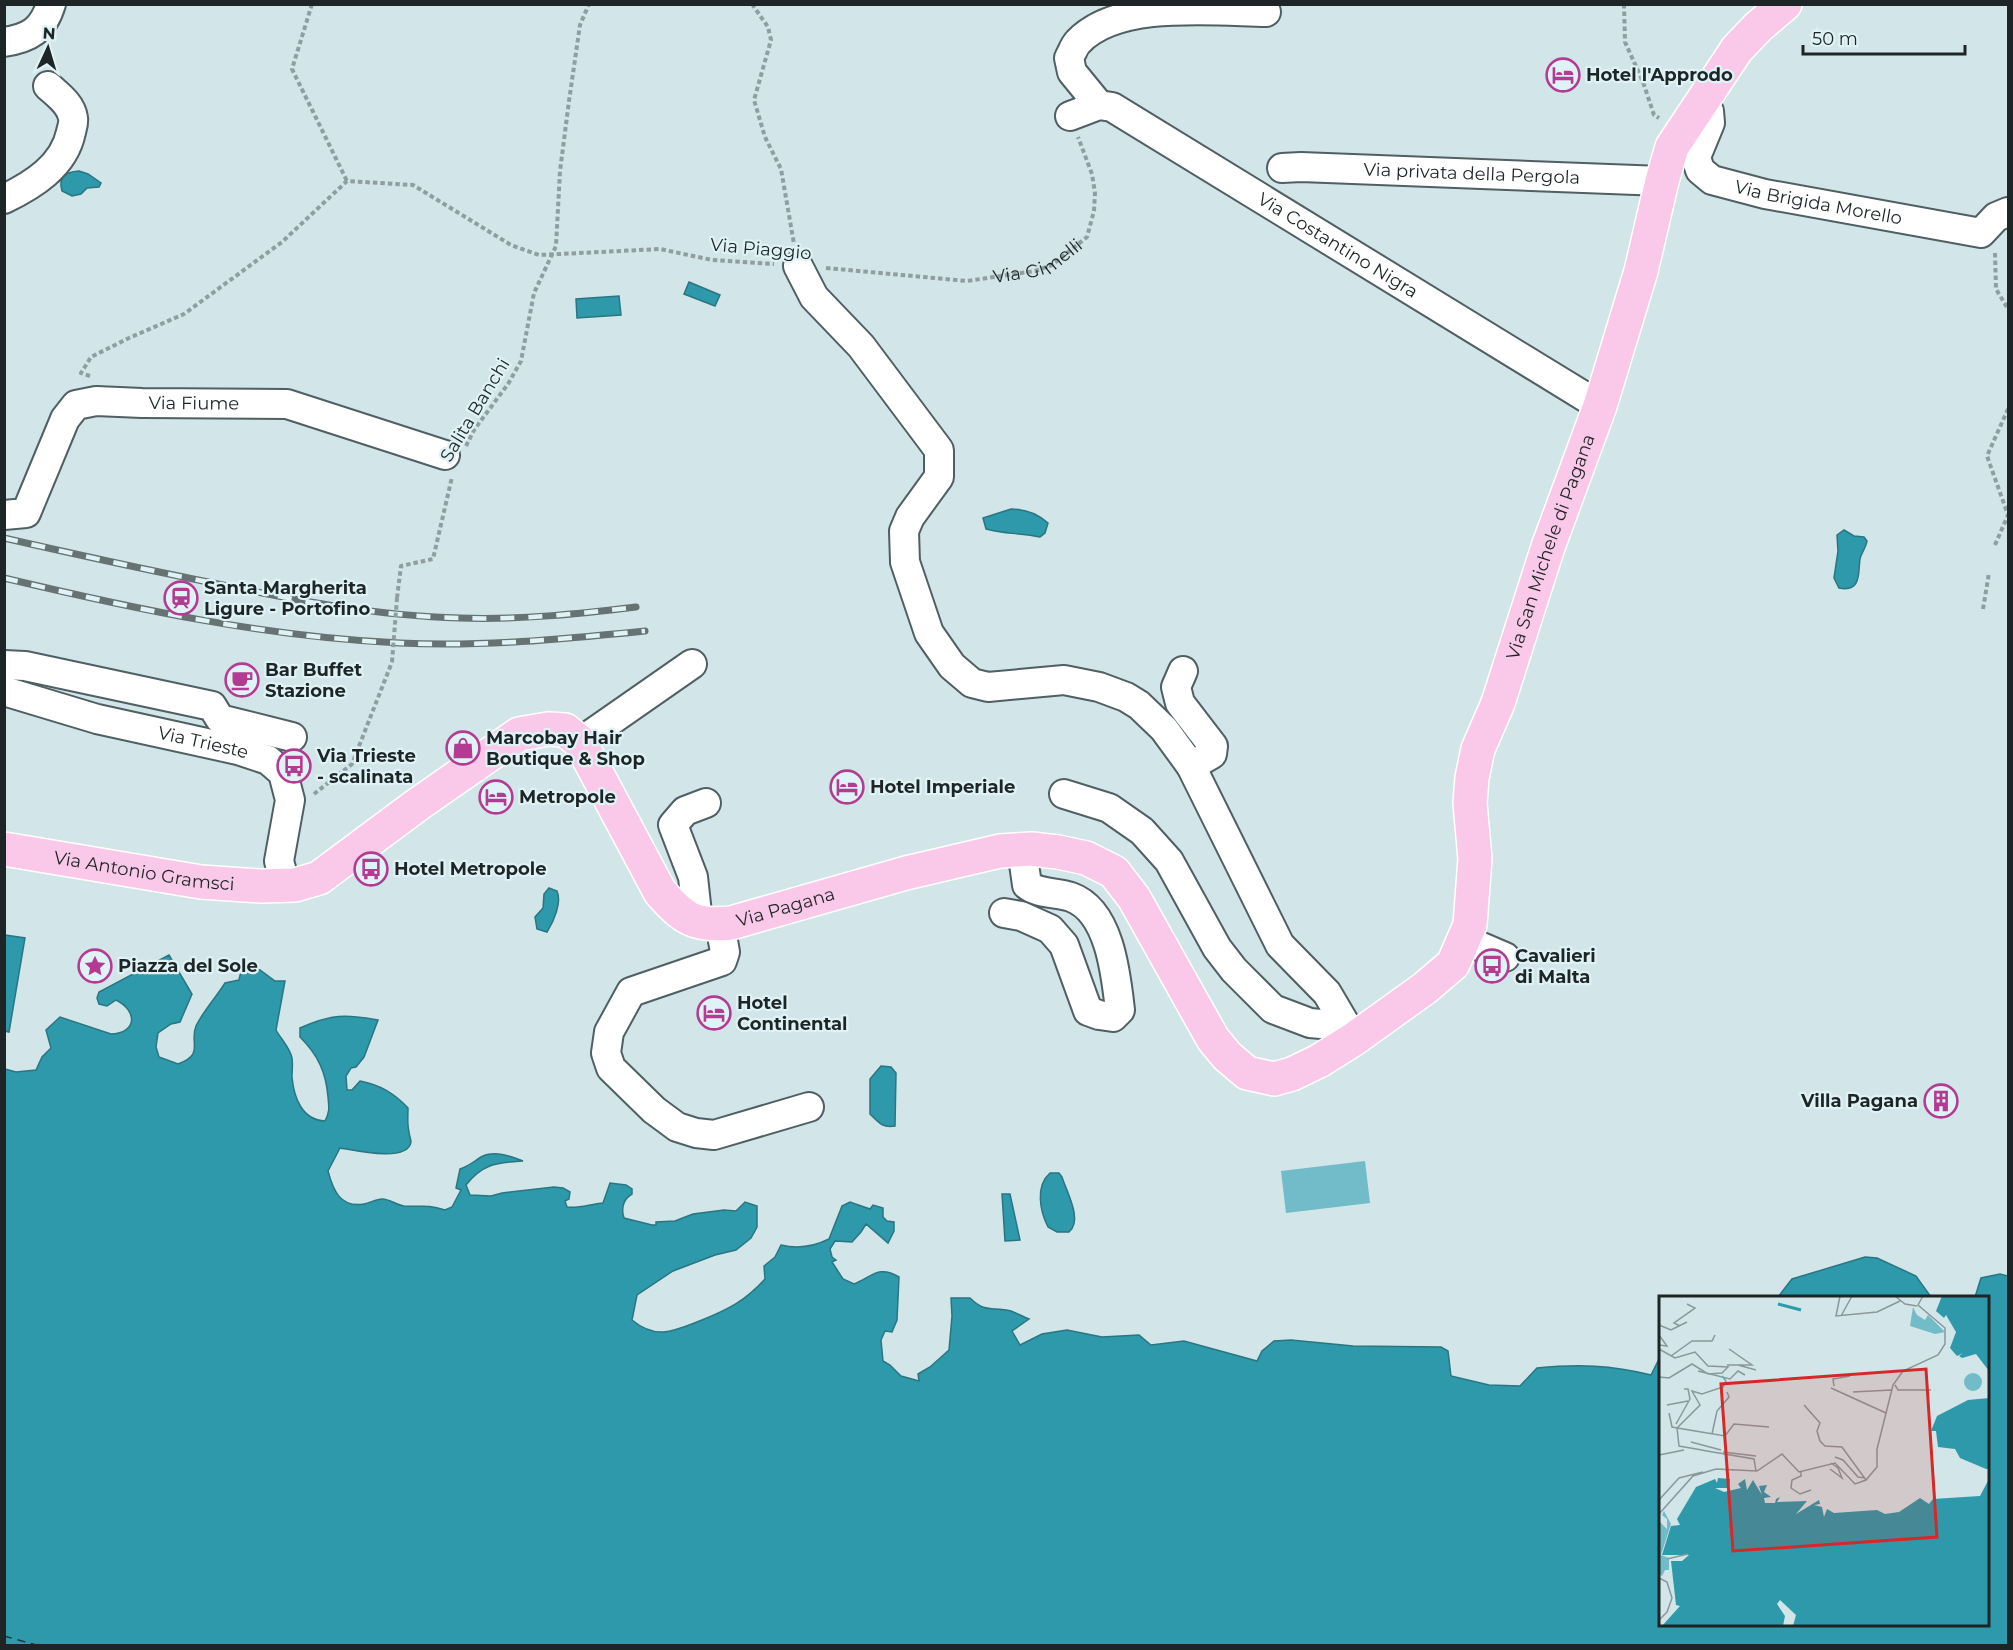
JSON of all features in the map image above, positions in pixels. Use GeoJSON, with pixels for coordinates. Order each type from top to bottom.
{"type":"FeatureCollection","features":[{"type":"Feature","properties":{"kind":"main road","name":"Via San Michele di Pagana"},"geometry":{"type":"LineString","coordinates":[[1319,1061],[1348,1029],[1425,988],[1453,964],[1470,925],[1475,859],[1470,803],[1478,749],[1498,703],[1548,546],[1600,406],[1641,271],[1672,147],[1737,49],[1785,4]]}},
{"type":"Feature","properties":{"kind":"main road"},"geometry":{"type":"LineString","coordinates":[[286,887],[319,878],[417,805],[519,734],[548,729],[565,730],[580,742],[660,892],[678,913],[709,923]]}},
{"type":"Feature","properties":{"kind":"main road","name":"Via Antonio Gramsci"},"geometry":{"type":"LineString","coordinates":[[4,849],[201,882],[286,887]]}},
{"type":"Feature","properties":{"kind":"main road","name":"Via Pagana"},"geometry":{"type":"LineString","coordinates":[[709,923],[731,923],[926,868],[1000,851],[1058,852],[1086,858],[1114,872],[1134,898],[1213,1039],[1227,1056],[1247,1073],[1275,1078],[1292,1074],[1319,1061]]}},
{"type":"Feature","properties":{"kind":"street"},"geometry":{"type":"LineString","coordinates":[[4,42],[21,39],[36,31],[47,16],[51,4]]}},
{"type":"Feature","properties":{"kind":"street"},"geometry":{"type":"LineString","coordinates":[[1070,116],[1100,105],[1072,72],[1069,58],[1078,42],[1094,29],[1116,19],[1153,11],[1266,12]]}},
{"type":"Feature","properties":{"kind":"street"},"geometry":{"type":"LineString","coordinates":[[4,199],[29,187],[54,166],[69,141],[74,119],[66,102],[48,86]]}},
{"type":"Feature","properties":{"kind":"street","name":"Via Brigida Morello"},"geometry":{"type":"LineString","coordinates":[[1702,100],[1709,111],[1710,123],[1696,157],[1700,171],[1712,180],[1765,194],[1981,233],[1996,217],[2008,212]]}},
{"type":"Feature","properties":{"kind":"street","name":"Via Costantino Nigra"},"geometry":{"type":"LineString","coordinates":[[1100,105],[1112,107],[1600,406]]}},
{"type":"Feature","properties":{"kind":"street","name":"Via privata della Pergola"},"geometry":{"type":"LineString","coordinates":[[1282,168],[1662,181]]}},
{"type":"Feature","properties":{"kind":"street"},"geometry":{"type":"LineString","coordinates":[[798,266],[814,297],[861,346],[939,450],[939,477],[910,517],[904,531],[904,553],[929,633],[952,666],[972,683],[988,687],[1064,680],[1099,687],[1126,697],[1139,705],[1164,729],[1191,766],[1280,945],[1327,993],[1348,1029]]}},
{"type":"Feature","properties":{"kind":"street","name":"Via Fiume"},"geometry":{"type":"LineString","coordinates":[[4,515],[26,513],[65,419],[76,405],[96,401],[287,404],[454,458]]}},
{"type":"Feature","properties":{"kind":"street"},"geometry":{"type":"LineString","coordinates":[[580,742],[692,664]]}},
{"type":"Feature","properties":{"kind":"street"},"geometry":{"type":"LineString","coordinates":[[4,665],[25,666],[212,706],[220,719],[292,737]]}},
{"type":"Feature","properties":{"kind":"street"},"geometry":{"type":"LineString","coordinates":[[1183,671],[1176,687],[1180,703],[1213,746],[1212,754],[1191,766]]}},
{"type":"Feature","properties":{"kind":"street","name":"Via Trieste"},"geometry":{"type":"LineString","coordinates":[[4,691],[97,719],[238,750],[268,760],[283,773],[290,800],[279,861],[286,887]]}},
{"type":"Feature","properties":{"kind":"street"},"geometry":{"type":"LineString","coordinates":[[1064,794],[1109,808],[1142,831],[1169,861],[1217,948],[1234,970],[1273,1009],[1310,1023],[1348,1029]]}},
{"type":"Feature","properties":{"kind":"street"},"geometry":{"type":"LineString","coordinates":[[706,803],[685,811],[673,825],[709,923],[725,952],[723,961],[631,992],[609,1032],[606,1053],[611,1068],[654,1110],[677,1127],[696,1133],[714,1135],[809,1107]]}},
{"type":"Feature","properties":{"kind":"street"},"geometry":{"type":"LineString","coordinates":[[1004,913],[1021,916],[1050,929],[1064,945],[1088,1011],[1113,1017],[1120,1010],[1116,980],[1103,930],[1092,911],[1080,900],[1064,894],[1032,889],[1027,885],[1023,870],[1022,850]]}},
{"type":"Feature","properties":{"kind":"street"},"geometry":{"type":"LineString","coordinates":[[1463,939],[1505,957]]}},
{"type":"Feature","properties":{"kind":"path"},"geometry":{"type":"LineString","coordinates":[[92,376],[81,373],[91,357],[184,314],[282,242],[346,181],[292,69],[312,4]]}},
{"type":"Feature","properties":{"kind":"path","name":"Salita Banchi"},"geometry":{"type":"LineString","coordinates":[[290,800],[304,799],[320,791],[352,764],[392,662],[401,566],[433,559],[454,458],[508,384],[521,361],[534,293],[556,246],[560,171],[578,36],[589,4]]}},
{"type":"Feature","properties":{"kind":"path"},"geometry":{"type":"LineString","coordinates":[[752,4],[768,27],[771,40],[754,100],[765,137],[781,169],[798,266]]}},
{"type":"Feature","properties":{"kind":"path"},"geometry":{"type":"LineString","coordinates":[[1624,4],[1625,42],[1643,82],[1654,115]]}},
{"type":"Feature","properties":{"kind":"path","name":"Via Gimelli"},"geometry":{"type":"LineString","coordinates":[[967,281],[1035,272],[1052,265],[1087,237],[1094,211],[1095,194],[1092,174],[1070,116]]}},
{"type":"Feature","properties":{"kind":"path","name":"Via Piaggio"},"geometry":{"type":"LineString","coordinates":[[346,181],[413,185],[511,245],[539,255],[660,249],[712,261],[967,281]]}},
{"type":"Feature","properties":{"kind":"path"},"geometry":{"type":"LineString","coordinates":[[1995,254],[1996,289],[2008,309]]}},
{"type":"Feature","properties":{"kind":"path"},"geometry":{"type":"LineString","coordinates":[[1995,545],[2008,515],[1988,456],[2008,409]]}},
{"type":"Feature","properties":{"kind":"path"},"geometry":{"type":"LineString","coordinates":[[1983,609],[1989,573]]}},
{"type":"Feature","properties":{"kind":"shaded area"},"geometry":{"type":"Polygon","coordinates":[[[79,171],[101,183],[99,187],[87,188],[81,194],[72,196],[62,191],[61,182],[64,176],[79,171]]]}},
{"type":"Feature","properties":{"kind":"shaded area"},"geometry":{"type":"Polygon","coordinates":[[[689,282],[720,295],[715,306],[684,294],[689,282]]]}},
{"type":"Feature","properties":{"kind":"shaded area"},"geometry":{"type":"Polygon","coordinates":[[[619,296],[621,315],[577,318],[576,299],[619,296]]]}},
{"type":"Feature","properties":{"kind":"shaded area"},"geometry":{"type":"Polygon","coordinates":[[[1011,509],[1031,512],[1044,520],[1048,523],[1045,533],[1040,537],[986,529],[983,518],[1011,509]]]}},
{"type":"Feature","properties":{"kind":"shaded area"},"geometry":{"type":"Polygon","coordinates":[[[1844,530],[1854,536],[1864,537],[1867,541],[1861,555],[1857,580],[1852,587],[1846,589],[1839,588],[1834,578],[1838,551],[1837,535],[1844,530]]]}},
{"type":"Feature","properties":{"kind":"shaded area"},"geometry":{"type":"Polygon","coordinates":[[[549,888],[557,891],[559,900],[555,917],[547,932],[537,929],[535,917],[543,908],[544,894],[549,888]]]}},
{"type":"Feature","properties":{"kind":"shaded area"},"geometry":{"type":"Polygon","coordinates":[[[5,935],[25,938],[9,1032],[4,1031],[5,935]]]}},
{"type":"Feature","properties":{"kind":"shaded area"},"geometry":{"type":"Polygon","coordinates":[[[169,955],[192,994],[180,1022],[171,1024],[158,1033],[156,1047],[159,1057],[178,1064],[194,1052],[196,1026],[225,983],[239,980],[246,967],[260,970],[275,981],[285,981],[276,1030],[291,1054],[293,1085],[297,1100],[310,1117],[325,1121],[329,1107],[323,1072],[312,1050],[300,1037],[300,1028],[321,1020],[339,1017],[378,1020],[364,1057],[356,1067],[351,1068],[346,1076],[347,1090],[352,1090],[360,1081],[380,1087],[397,1098],[408,1108],[411,1142],[408,1148],[391,1154],[367,1153],[340,1148],[328,1171],[335,1191],[349,1203],[356,1205],[382,1199],[404,1206],[428,1206],[445,1210],[452,1207],[461,1190],[456,1188],[460,1169],[481,1157],[497,1154],[523,1161],[498,1164],[478,1172],[466,1185],[470,1195],[491,1196],[554,1187],[563,1188],[570,1192],[569,1199],[565,1201],[567,1207],[576,1207],[603,1203],[610,1183],[626,1185],[632,1189],[632,1194],[624,1204],[624,1218],[652,1225],[656,1225],[656,1222],[675,1221],[693,1214],[724,1210],[736,1211],[745,1202],[757,1206],[757,1227],[751,1238],[736,1250],[715,1255],[673,1271],[637,1295],[632,1320],[658,1332],[684,1327],[736,1304],[765,1279],[764,1266],[775,1257],[781,1245],[805,1246],[829,1239],[842,1206],[850,1202],[870,1209],[873,1205],[883,1208],[883,1217],[887,1221],[894,1222],[894,1231],[888,1243],[866,1224],[852,1242],[835,1241],[830,1249],[832,1257],[836,1260],[832,1262],[843,1279],[854,1284],[881,1272],[899,1277],[897,1320],[892,1332],[885,1331],[881,1340],[883,1361],[901,1376],[919,1381],[918,1374],[930,1367],[949,1350],[951,1298],[970,1298],[985,1308],[1011,1311],[1029,1319],[1012,1331],[1020,1345],[1042,1334],[1067,1330],[1102,1337],[1139,1335],[1151,1345],[1184,1341],[1257,1361],[1262,1351],[1274,1341],[1291,1340],[1353,1346],[1441,1347],[1448,1351],[1451,1376],[1489,1385],[1520,1386],[1537,1368],[1608,1367],[1651,1375],[1659,1359],[1659,1626],[1989,1626],[1989,1296],[1975,1296],[1981,1278],[2000,1274],[2008,1276],[2008,1645],[5,1645],[5,1069],[16,1072],[36,1070],[42,1057],[51,1048],[46,1030],[60,1017],[111,1034],[126,1030],[132,1021],[128,1010],[116,1000],[107,1006],[99,1004],[97,998],[99,992],[169,955]]]}},
{"type":"Feature","properties":{"kind":"shaded area"},"geometry":{"type":"Polygon","coordinates":[[[881,1066],[891,1067],[896,1073],[895,1126],[884,1125],[870,1114],[870,1079],[881,1066]]]}},
{"type":"Feature","properties":{"kind":"shaded area"},"geometry":{"type":"Polygon","coordinates":[[[1365,1161],[1370,1203],[1286,1213],[1281,1171],[1365,1161]]]}},
{"type":"Feature","properties":{"kind":"shaded area"},"geometry":{"type":"Polygon","coordinates":[[[1050,1173],[1059,1173],[1062,1177],[1073,1206],[1075,1221],[1069,1232],[1057,1232],[1048,1227],[1043,1214],[1040,1199],[1042,1185],[1050,1173]]]}},
{"type":"Feature","properties":{"kind":"shaded area"},"geometry":{"type":"Polygon","coordinates":[[[1002,1194],[1010,1194],[1020,1240],[1005,1241],[1002,1194]]]}},
{"type":"Feature","properties":{"kind":"shaded area"},"geometry":{"type":"Polygon","coordinates":[[[1865,1257],[1877,1258],[1916,1276],[1930,1296],[1779,1296],[1792,1279],[1865,1257]]]}},
{"type":"Feature","properties":{"kind":"ferry route"},"geometry":{"type":"LineString","coordinates":[[4,1636],[40,1646]]}},
{"type":"Feature","properties":{"kind":"railway"},"geometry":{"type":"LineString","coordinates":[[4,538],[274,595],[398,614],[429,617],[504,618],[636,607]]}},
{"type":"Feature","properties":{"kind":"railway"},"geometry":{"type":"LineString","coordinates":[[4,578],[201,620],[350,640],[431,644],[492,643],[645,631]]}},
{"type":"Feature","properties":{"kind":"place","name":"Hotel l'Approdo"},"geometry":{"type":"Point","coordinates":[1563,75]}},
{"type":"Feature","properties":{"kind":"place","name":"Santa Margherita Ligure - Portofino"},"geometry":{"type":"Point","coordinates":[181,598]}},
{"type":"Feature","properties":{"kind":"place","name":"Bar Buffet Stazione"},"geometry":{"type":"Point","coordinates":[242,680]}},
{"type":"Feature","properties":{"kind":"place","name":"Marcobay Hair Boutique & Shop"},"geometry":{"type":"Point","coordinates":[463,748]}},
{"type":"Feature","properties":{"kind":"place","name":"Via Trieste - scalinata"},"geometry":{"type":"Point","coordinates":[294,766]}},
{"type":"Feature","properties":{"kind":"place","name":"Hotel Imperiale"},"geometry":{"type":"Point","coordinates":[847,787]}},
{"type":"Feature","properties":{"kind":"place","name":"Metropole"},"geometry":{"type":"Point","coordinates":[496,797]}},
{"type":"Feature","properties":{"kind":"place","name":"Hotel Metropole"},"geometry":{"type":"Point","coordinates":[371,869]}},
{"type":"Feature","properties":{"kind":"place","name":"Piazza del Sole"},"geometry":{"type":"Point","coordinates":[95,966]}},
{"type":"Feature","properties":{"kind":"place","name":"Cavalieri di Malta"},"geometry":{"type":"Point","coordinates":[1492,966]}},
{"type":"Feature","properties":{"kind":"place","name":"Hotel Continental"},"geometry":{"type":"Point","coordinates":[714,1013]}},
{"type":"Feature","properties":{"kind":"place","name":"Villa Pagana"},"geometry":{"type":"Point","coordinates":[1941,1101]}}]}
